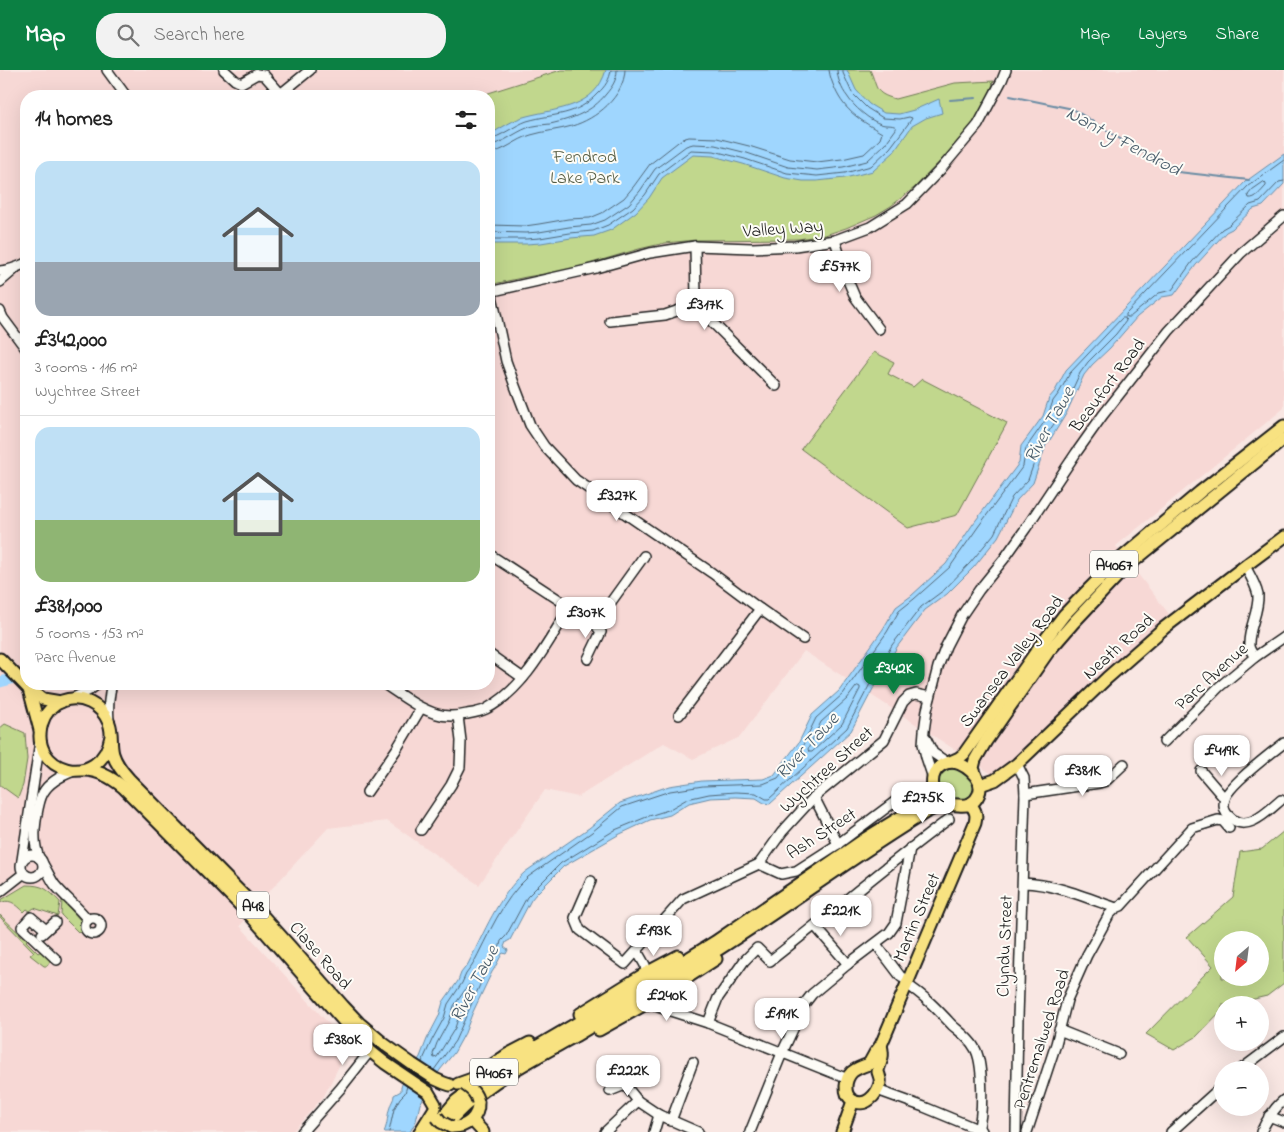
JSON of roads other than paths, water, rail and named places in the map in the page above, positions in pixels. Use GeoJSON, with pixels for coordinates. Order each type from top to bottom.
{"type":"FeatureCollection","features":[{"type":"Feature","properties":{"kind":"main road","name":"Swansea Valley Road"},"geometry":{"type":"LineString","coordinates":[[949,762],[964,754],[1041,644],[1064,615],[1112,566],[1200,492],[1284,426]]}},
{"type":"Feature","properties":{"kind":"main road","name":"Swansea Valley Road"},"geometry":{"type":"LineString","coordinates":[[978,781],[973,768],[975,760],[986,741],[1048,652],[1074,622],[1124,569],[1284,439]]}},
{"type":"Feature","properties":{"kind":"main road","name":"Neath Road"},"geometry":{"type":"LineString","coordinates":[[978,781],[995,780],[1017,764],[1164,628],[1284,537]]}},
{"type":"Feature","properties":{"kind":"main road"},"geometry":{"type":"LineString","coordinates":[[0,659],[20,680]]}},
{"type":"Feature","properties":{"kind":"main road"},"geometry":{"type":"LineString","coordinates":[[28,690],[44,752],[52,762],[62,768],[79,770],[98,762],[105,755],[110,746],[111,736],[109,723],[105,714],[98,706],[78,699],[65,701],[43,699],[31,690]]}},
{"type":"Feature","properties":{"kind":"main road"},"geometry":{"type":"LineString","coordinates":[[40,736],[43,718],[51,709],[65,701]]}},
{"type":"Feature","properties":{"kind":"main road","name":"Clase Road"},"geometry":{"type":"LineString","coordinates":[[111,736],[112,750],[121,770],[253,905],[354,1017],[384,1044],[412,1064],[444,1083],[458,1085]]}},
{"type":"Feature","properties":{"kind":"main road"},"geometry":{"type":"LineString","coordinates":[[949,762],[959,764],[978,781],[980,790],[970,804],[963,806],[953,804],[936,790],[933,780],[941,765],[949,762]]}},
{"type":"Feature","properties":{"kind":"main road","name":"Clase Road"},"geometry":{"type":"LineString","coordinates":[[79,770],[92,770],[114,779],[141,804],[252,917],[370,1051],[428,1092],[435,1110]]}},
{"type":"Feature","properties":{"kind":"main road","name":"A4067"},"geometry":{"type":"LineString","coordinates":[[430,1132],[456,1101],[495,1072],[745,927],[865,839],[922,804],[932,792],[933,780]]}},
{"type":"Feature","properties":{"kind":"main road","name":"A4067"},"geometry":{"type":"LineString","coordinates":[[448,1130],[462,1108],[501,1078],[600,1021],[929,811],[953,804]]}},
{"type":"Feature","properties":{"kind":"main road","name":"Martin Street"},"geometry":{"type":"LineString","coordinates":[[874,1068],[875,1053],[881,1045],[975,824],[976,811],[970,804]]}},
{"type":"Feature","properties":{"kind":"main road"},"geometry":{"type":"LineString","coordinates":[[420,1132],[435,1110],[438,1095],[443,1089],[472,1079],[646,973],[745,927]]}},
{"type":"Feature","properties":{"kind":"main road"},"geometry":{"type":"LineString","coordinates":[[478,1104],[492,1092],[651,1001],[700,970],[738,942],[745,927]]}},
{"type":"Feature","properties":{"kind":"main road"},"geometry":{"type":"LineString","coordinates":[[861,1066],[874,1068],[880,1077],[877,1090],[872,1098],[866,1102],[858,1103],[848,1097],[848,1079],[852,1072],[861,1066]]}},
{"type":"Feature","properties":{"kind":"main road"},"geometry":{"type":"LineString","coordinates":[[435,1110],[448,1130],[469,1122],[477,1114],[477,1096],[472,1090],[458,1085]]}},
{"type":"Feature","properties":{"kind":"main road"},"geometry":{"type":"LineString","coordinates":[[842,1132],[853,1101]]}},
{"type":"Feature","properties":{"kind":"main road"},"geometry":{"type":"LineString","coordinates":[[469,1122],[483,1132]]}},
{"type":"Feature","properties":{"kind":"street"},"geometry":{"type":"LineString","coordinates":[[108,70],[122,90]]}},
{"type":"Feature","properties":{"kind":"street"},"geometry":{"type":"LineString","coordinates":[[224,70],[241,83],[257,74],[264,75],[276,90]]}},
{"type":"Feature","properties":{"kind":"street"},"geometry":{"type":"LineString","coordinates":[[286,90],[310,70]]}},
{"type":"Feature","properties":{"kind":"street","name":"Valley Way"},"geometry":{"type":"LineString","coordinates":[[495,291],[596,268],[650,253],[695,246],[752,248],[795,246],[835,240],[870,227],[907,204],[941,169],[978,125],[1006,70]]}},
{"type":"Feature","properties":{"kind":"street","name":"Beaufort Road"},"geometry":{"type":"LineString","coordinates":[[933,780],[923,744],[930,697],[946,646],[962,615],[1026,528],[1103,415],[1169,331],[1241,253],[1284,216]]}},
{"type":"Feature","properties":{"kind":"street"},"geometry":{"type":"LineString","coordinates":[[835,240],[846,276],[855,297],[879,329]]}},
{"type":"Feature","properties":{"kind":"street"},"geometry":{"type":"LineString","coordinates":[[695,246],[696,297],[711,321],[776,386]]}},
{"type":"Feature","properties":{"kind":"street"},"geometry":{"type":"LineString","coordinates":[[0,282],[20,266]]}},
{"type":"Feature","properties":{"kind":"street"},"geometry":{"type":"LineString","coordinates":[[0,271],[17,268]]}},
{"type":"Feature","properties":{"kind":"street"},"geometry":{"type":"LineString","coordinates":[[610,321],[665,315],[700,303]]}},
{"type":"Feature","properties":{"kind":"street"},"geometry":{"type":"LineString","coordinates":[[495,314],[506,361],[530,425],[544,446],[576,480],[712,573],[803,639]]}},
{"type":"Feature","properties":{"kind":"street"},"geometry":{"type":"LineString","coordinates":[[1,315],[20,341]]}},
{"type":"Feature","properties":{"kind":"street"},"geometry":{"type":"LineString","coordinates":[[590,617],[603,613],[644,556]]}},
{"type":"Feature","properties":{"kind":"street"},"geometry":{"type":"LineString","coordinates":[[495,558],[570,607],[590,617],[601,632],[588,659]]}},
{"type":"Feature","properties":{"kind":"street"},"geometry":{"type":"LineString","coordinates":[[1245,566],[1255,585],[1258,596],[1248,644],[1255,657]]}},
{"type":"Feature","properties":{"kind":"street"},"geometry":{"type":"LineString","coordinates":[[394,690],[422,708],[438,715],[458,716],[485,710],[508,694],[523,678],[539,657],[570,607]]}},
{"type":"Feature","properties":{"kind":"street"},"geometry":{"type":"LineString","coordinates":[[679,716],[760,609]]}},
{"type":"Feature","properties":{"kind":"street","name":"Parc Avenue"},"geometry":{"type":"LineString","coordinates":[[1164,742],[1219,687],[1255,657],[1284,637]]}},
{"type":"Feature","properties":{"kind":"street"},"geometry":{"type":"LineString","coordinates":[[495,658],[523,678]]}},
{"type":"Feature","properties":{"kind":"street"},"geometry":{"type":"LineString","coordinates":[[65,701],[90,690]]}},
{"type":"Feature","properties":{"kind":"street"},"geometry":{"type":"LineString","coordinates":[[109,723],[108,695],[110,690]]}},
{"type":"Feature","properties":{"kind":"street","name":"Wychtree Street"},"geometry":{"type":"LineString","coordinates":[[591,882],[575,918],[580,930],[625,964],[683,899],[758,864],[782,832],[814,797],[884,740],[903,702],[909,696],[916,694],[930,697]]}},
{"type":"Feature","properties":{"kind":"street"},"geometry":{"type":"LineString","coordinates":[[367,792],[422,708]]}},
{"type":"Feature","properties":{"kind":"street"},"geometry":{"type":"LineString","coordinates":[[420,830],[451,785],[460,768],[461,741],[458,716]]}},
{"type":"Feature","properties":{"kind":"street"},"geometry":{"type":"LineString","coordinates":[[924,732],[933,754],[949,762]]}},
{"type":"Feature","properties":{"kind":"street"},"geometry":{"type":"LineString","coordinates":[[40,736],[20,867],[23,874],[29,877],[53,883]]}},
{"type":"Feature","properties":{"kind":"street"},"geometry":{"type":"LineString","coordinates":[[1280,800],[1255,820],[1244,824],[1229,817],[1224,810],[1225,798],[1230,791],[1251,769],[1284,743]]}},
{"type":"Feature","properties":{"kind":"street","name":"Clyndu Street"},"geometry":{"type":"LineString","coordinates":[[1016,1132],[1025,794],[1024,778],[1017,764]]}},
{"type":"Feature","properties":{"kind":"street"},"geometry":{"type":"LineString","coordinates":[[1025,794],[1100,783],[1106,781],[1124,764]]}},
{"type":"Feature","properties":{"kind":"street"},"geometry":{"type":"LineString","coordinates":[[79,770],[57,778],[43,792],[37,815],[35,839],[36,850],[53,883],[88,920]]}},
{"type":"Feature","properties":{"kind":"street"},"geometry":{"type":"LineString","coordinates":[[1201,771],[1225,798]]}},
{"type":"Feature","properties":{"kind":"street"},"geometry":{"type":"LineString","coordinates":[[814,797],[838,844]]}},
{"type":"Feature","properties":{"kind":"street","name":"Ash Street"},"geometry":{"type":"LineString","coordinates":[[758,864],[781,874],[796,871],[838,844],[898,800]]}},
{"type":"Feature","properties":{"kind":"street"},"geometry":{"type":"LineString","coordinates":[[708,1023],[718,998],[744,961],[757,948],[770,961],[910,848],[949,819]]}},
{"type":"Feature","properties":{"kind":"street","name":"Pentremalwed Road"},"geometry":{"type":"LineString","coordinates":[[1027,1132],[1056,1044],[1067,1000],[1087,955],[1109,915],[1121,906],[1192,828],[1218,820],[1223,821],[1229,828]]}},
{"type":"Feature","properties":{"kind":"street"},"geometry":{"type":"LineString","coordinates":[[750,1132],[782,1053],[805,1003],[812,994],[848,964],[889,933],[896,923],[910,848]]}},
{"type":"Feature","properties":{"kind":"street"},"geometry":{"type":"LineString","coordinates":[[22,860],[28,855],[36,856],[41,861],[42,870],[35,877]]}},
{"type":"Feature","properties":{"kind":"street"},"geometry":{"type":"LineString","coordinates":[[0,892],[23,874]]}},
{"type":"Feature","properties":{"kind":"street"},"geometry":{"type":"LineString","coordinates":[[1023,883],[1060,888],[1116,908]]}},
{"type":"Feature","properties":{"kind":"street"},"geometry":{"type":"LineString","coordinates":[[46,930],[31,917],[22,927],[57,960]]}},
{"type":"Feature","properties":{"kind":"street"},"geometry":{"type":"LineString","coordinates":[[36,940],[55,922]]}},
{"type":"Feature","properties":{"kind":"street"},"geometry":{"type":"LineString","coordinates":[[815,926],[848,964]]}},
{"type":"Feature","properties":{"kind":"street"},"geometry":{"type":"LineString","coordinates":[[876,944],[901,977],[974,1046],[980,1063],[981,1131],[877,1090]]}},
{"type":"Feature","properties":{"kind":"street"},"geometry":{"type":"LineString","coordinates":[[637,950],[645,965],[646,973]]}},
{"type":"Feature","properties":{"kind":"street"},"geometry":{"type":"LineString","coordinates":[[658,1006],[708,1023],[848,1079]]}},
{"type":"Feature","properties":{"kind":"street"},"geometry":{"type":"LineString","coordinates":[[1059,1030],[1120,1054]]}},
{"type":"Feature","properties":{"kind":"street"},"geometry":{"type":"LineString","coordinates":[[1252,1061],[1284,1037]]}},
{"type":"Feature","properties":{"kind":"street"},"geometry":{"type":"LineString","coordinates":[[302,1132],[340,1090],[370,1051]]}},
{"type":"Feature","properties":{"kind":"street"},"geometry":{"type":"LineString","coordinates":[[671,1121],[693,1062]]}},
{"type":"Feature","properties":{"kind":"street"},"geometry":{"type":"LineString","coordinates":[[610,1091],[633,1080]]}},
{"type":"Feature","properties":{"kind":"street"},"geometry":{"type":"LineString","coordinates":[[625,1085],[638,1101],[659,1115],[698,1132]]}},
{"type":"Feature","properties":{"kind":"street"},"geometry":{"type":"LineString","coordinates":[[1171,1132],[1214,1093]]}},
{"type":"Feature","properties":{"kind":"street"},"geometry":{"type":"LineString","coordinates":[[1261,1132],[1269,1116],[1284,1100]]}},
{"type":"Feature","properties":{"kind":"street"},"geometry":{"type":"LineString","coordinates":[[605,1132],[638,1101]]}},
{"type":"Feature","properties":{"kind":"street"},"geometry":{"type":"LineString","coordinates":[[654,1132],[659,1115]]}},
{"type":"Feature","properties":{"kind":"street"},"geometry":{"type":"LineString","coordinates":[[1269,1116],[1284,1122]]}},
{"type":"Feature","properties":{"kind":"water"},"geometry":{"type":"Polygon","coordinates":[[[606,70],[847,70],[856,90],[869,104],[884,113],[899,114],[914,110],[939,99],[942,113],[926,118],[912,126],[894,152],[873,171],[845,178],[803,181],[785,178],[713,156],[693,155],[662,178],[649,198],[636,212],[611,230],[594,236],[541,243],[495,244],[495,132],[522,117],[563,108],[585,99],[601,83],[606,70]]]}},
{"type":"Feature","properties":{"kind":"water","name":"River Tawe"},"geometry":{"type":"Polygon","coordinates":[[[1284,154],[1284,184],[1263,206],[1253,209],[1232,229],[1226,232],[1196,265],[1174,295],[1162,297],[1137,317],[1084,375],[1066,414],[1046,445],[1033,483],[1017,500],[998,537],[974,567],[947,594],[925,610],[912,627],[897,647],[851,731],[770,804],[756,798],[735,797],[710,798],[689,803],[670,815],[650,820],[618,835],[564,866],[531,900],[510,940],[506,942],[504,947],[508,950],[506,954],[502,954],[492,972],[454,1053],[440,1070],[420,1104],[416,1121],[410,1132],[384,1132],[394,1095],[401,1091],[401,1086],[420,1057],[439,1016],[443,1002],[468,964],[499,903],[515,882],[525,872],[589,828],[620,803],[669,786],[702,781],[763,779],[774,775],[799,742],[812,715],[839,691],[883,629],[896,607],[946,564],[973,524],[1019,463],[1021,446],[1043,416],[1049,398],[1066,370],[1245,182],[1284,154]]]}},
{"type":"Feature","properties":{"kind":"waterway","name":"Nant y Fendrod"},"geometry":{"type":"LineString","coordinates":[[1010,96],[1073,109],[1125,142],[1178,172],[1249,180]]}},
{"type":"Feature","properties":{"kind":"waterway","name":"Nant y Fendrod"},"geometry":{"type":"LineString","coordinates":[[950,100],[976,98]]}},
{"type":"Feature","properties":{"kind":"waterway","name":"Nant y Fendrod"},"geometry":{"type":"LineString","coordinates":[[0,682],[20,677]]}},
{"type":"Feature","properties":{"kind":"park label","name":"Fendrod Lake Park"},"geometry":{"type":"Point","coordinates":[585,166]}}]}
